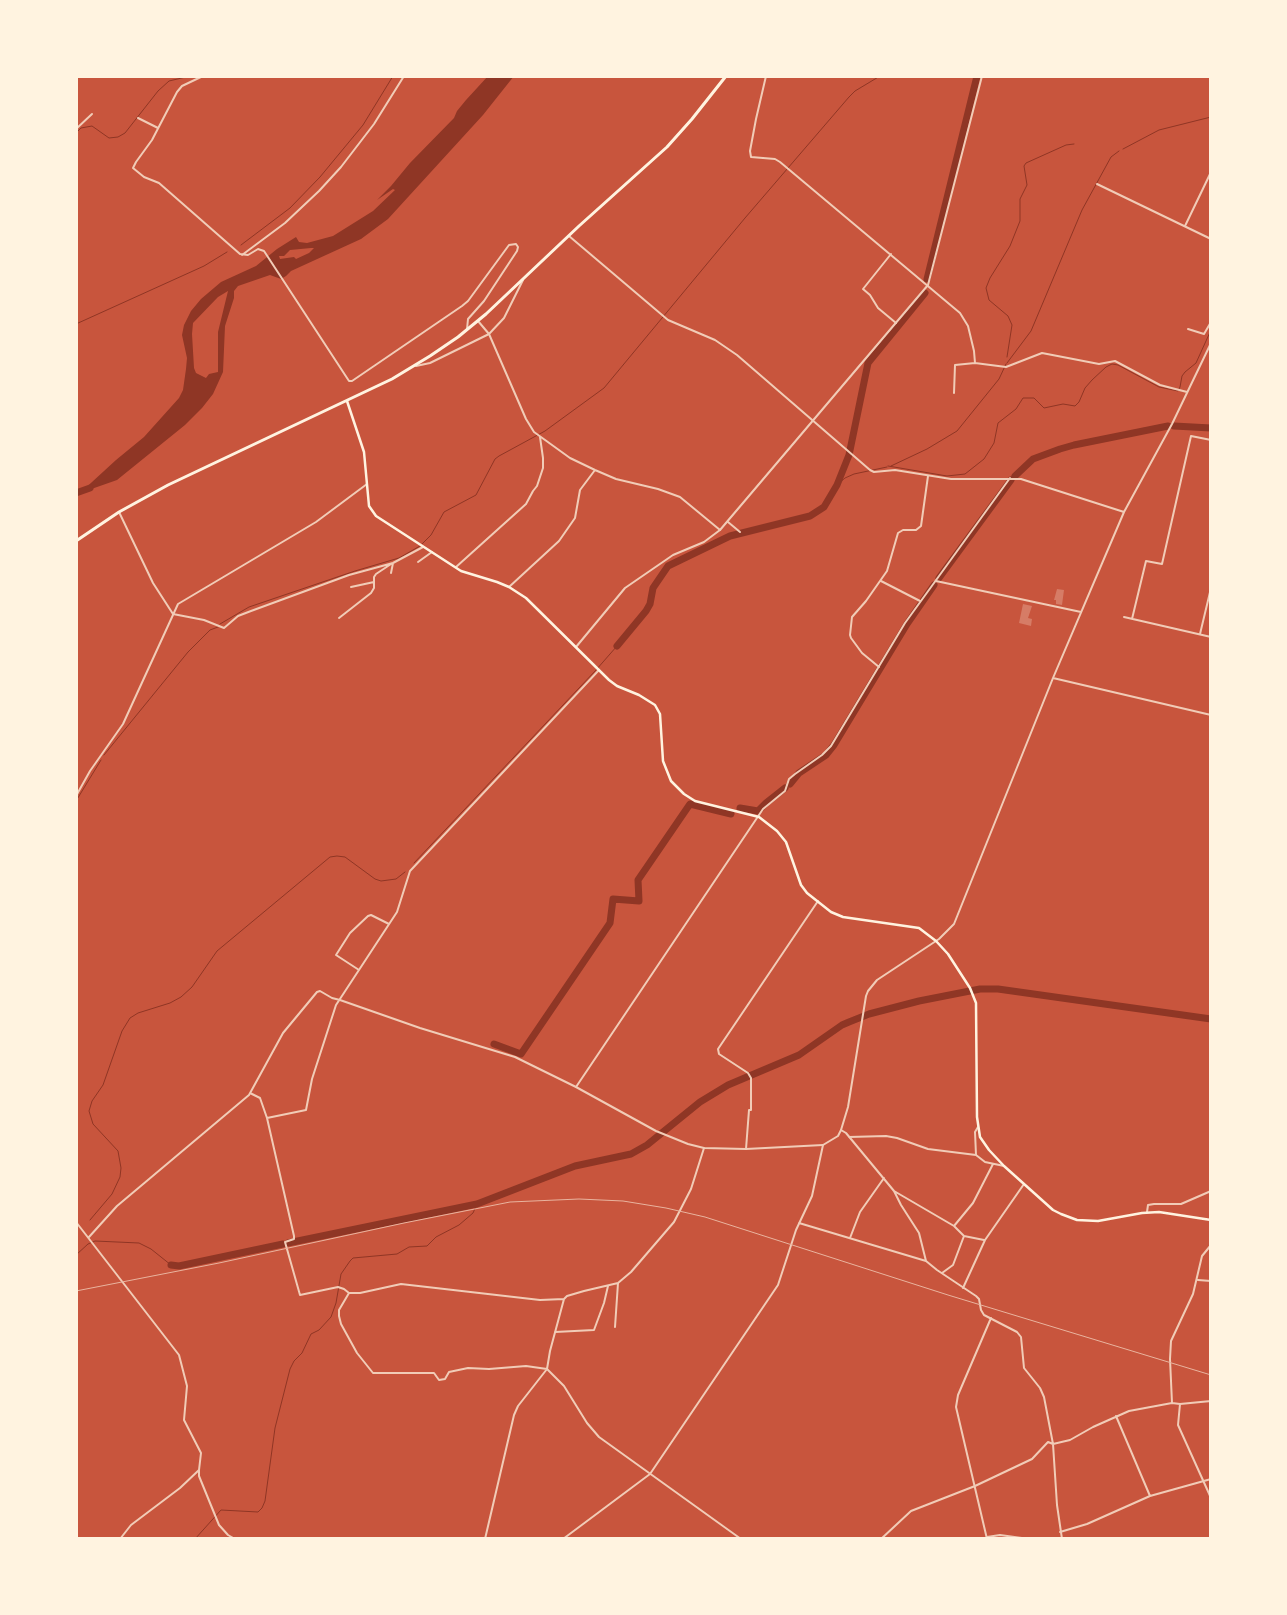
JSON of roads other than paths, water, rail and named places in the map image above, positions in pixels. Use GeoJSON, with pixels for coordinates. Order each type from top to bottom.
{"type":"FeatureCollection","features":[{"type":"Feature","properties":{"kind":"highway"},"geometry":{"type":"LineString","coordinates":[[76,541],[119,512],[201,468],[392,379],[430,356],[478,321],[667,147],[726,76]]}},
{"type":"Feature","properties":{"kind":"main road"},"geometry":{"type":"LineString","coordinates":[[347,401],[364,452],[371,511],[461,570],[509,587],[531,602],[617,686],[650,701],[658,709],[661,719],[663,761],[667,775],[676,788],[695,801],[759,817],[783,837],[804,889],[831,912],[843,917],[919,928],[936,941],[948,954],[970,988],[977,1010],[976,1117],[978,1127],[984,1144],[1004,1166],[1053,1210],[1077,1220],[1098,1221],[1147,1212],[1211,1220]]}},
{"type":"Feature","properties":{"kind":"street"},"geometry":{"type":"LineString","coordinates":[[203,76],[182,86],[177,92],[152,140],[133,168],[144,177],[160,183],[242,255],[248,255],[258,249],[264,251],[347,379],[352,382],[462,306],[468,301],[509,245],[516,244],[518,247],[517,251],[484,301],[468,319],[467,329]]}},
{"type":"Feature","properties":{"kind":"street"},"geometry":{"type":"LineString","coordinates":[[242,255],[285,223],[341,167],[360,144],[404,76]]}},
{"type":"Feature","properties":{"kind":"street"},"geometry":{"type":"LineString","coordinates":[[766,76],[756,119],[751,157],[754,159],[775,159],[786,167],[960,313],[965,319],[974,351],[975,363]]}},
{"type":"Feature","properties":{"kind":"street"},"geometry":{"type":"LineString","coordinates":[[576,647],[624,588],[672,555],[704,542],[728,522],[928,285],[982,76]]}},
{"type":"Feature","properties":{"kind":"street"},"geometry":{"type":"LineString","coordinates":[[76,129],[92,114]]}},
{"type":"Feature","properties":{"kind":"street"},"geometry":{"type":"LineString","coordinates":[[138,118],[158,128]]}},
{"type":"Feature","properties":{"kind":"street"},"geometry":{"type":"LineString","coordinates":[[1185,227],[1211,172]]}},
{"type":"Feature","properties":{"kind":"street"},"geometry":{"type":"LineString","coordinates":[[1097,184],[1211,239]]}},
{"type":"Feature","properties":{"kind":"street"},"geometry":{"type":"LineString","coordinates":[[569,236],[668,320],[715,340],[737,355],[874,472],[894,470],[951,479],[1021,479],[1124,512]]}},
{"type":"Feature","properties":{"kind":"street"},"geometry":{"type":"LineString","coordinates":[[891,254],[863,289],[870,295],[878,308],[896,323]]}},
{"type":"Feature","properties":{"kind":"street"},"geometry":{"type":"LineString","coordinates":[[414,366],[430,363],[489,334],[504,318],[523,280]]}},
{"type":"Feature","properties":{"kind":"street"},"geometry":{"type":"LineString","coordinates":[[478,321],[489,334],[526,419],[539,436],[570,458],[595,470],[616,479],[658,489],[680,497],[720,530]]}},
{"type":"Feature","properties":{"kind":"street"},"geometry":{"type":"LineString","coordinates":[[1188,329],[1204,334],[1211,322]]}},
{"type":"Feature","properties":{"kind":"street"},"geometry":{"type":"LineString","coordinates":[[89,1236],[117,1206],[250,1094],[283,1033],[317,992],[320,991],[332,998],[392,1019],[515,1056],[665,1136],[704,1148],[746,1149],[823,1144],[838,1136],[842,1130],[848,1107],[866,996],[877,980],[950,930],[957,917],[1053,678],[1124,512],[1211,343]]}},
{"type":"Feature","properties":{"kind":"street"},"geometry":{"type":"LineString","coordinates":[[954,393],[955,366],[975,363],[1005,367],[1042,353],[1099,364],[1115,361],[1160,385],[1187,392]]}},
{"type":"Feature","properties":{"kind":"street"},"geometry":{"type":"LineString","coordinates":[[456,567],[526,504],[538,486],[543,468],[539,436]]}},
{"type":"Feature","properties":{"kind":"street"},"geometry":{"type":"LineString","coordinates":[[1132,618],[1146,561],[1162,564],[1191,436],[1211,440]]}},
{"type":"Feature","properties":{"kind":"street"},"geometry":{"type":"LineString","coordinates":[[509,587],[559,541],[575,518],[580,490],[595,470]]}},
{"type":"Feature","properties":{"kind":"street"},"geometry":{"type":"LineString","coordinates":[[879,668],[862,653],[850,636],[853,615],[866,601],[889,567],[898,532],[916,530],[921,526],[928,476]]}},
{"type":"Feature","properties":{"kind":"street"},"geometry":{"type":"LineString","coordinates":[[576,1087],[766,805],[785,791],[789,779],[822,755],[831,746],[905,623],[1010,478]]}},
{"type":"Feature","properties":{"kind":"street"},"geometry":{"type":"LineString","coordinates":[[76,796],[90,771],[123,724],[176,607],[182,600],[316,522],[367,484]]}},
{"type":"Feature","properties":{"kind":"street"},"geometry":{"type":"LineString","coordinates":[[119,512],[153,583],[173,614],[204,620],[224,628],[238,616],[350,576],[393,563]]}},
{"type":"Feature","properties":{"kind":"street"},"geometry":{"type":"LineString","coordinates":[[728,522],[740,532]]}},
{"type":"Feature","properties":{"kind":"street"},"geometry":{"type":"LineString","coordinates":[[339,618],[371,593],[374,588],[376,574],[424,546]]}},
{"type":"Feature","properties":{"kind":"street"},"geometry":{"type":"LineString","coordinates":[[418,562],[432,552]]}},
{"type":"Feature","properties":{"kind":"street"},"geometry":{"type":"LineString","coordinates":[[391,573],[393,563]]}},
{"type":"Feature","properties":{"kind":"street"},"geometry":{"type":"LineString","coordinates":[[881,580],[920,602]]}},
{"type":"Feature","properties":{"kind":"street"},"geometry":{"type":"LineString","coordinates":[[936,580],[1081,612]]}},
{"type":"Feature","properties":{"kind":"street"},"geometry":{"type":"LineString","coordinates":[[352,587],[374,582]]}},
{"type":"Feature","properties":{"kind":"street"},"geometry":{"type":"LineString","coordinates":[[1200,634],[1211,588]]}},
{"type":"Feature","properties":{"kind":"street"},"geometry":{"type":"LineString","coordinates":[[1124,617],[1211,637]]}},
{"type":"Feature","properties":{"kind":"street"},"geometry":{"type":"LineString","coordinates":[[267,1118],[306,1110],[314,1072],[336,1005],[398,912],[410,871],[598,669]]}},
{"type":"Feature","properties":{"kind":"street"},"geometry":{"type":"LineString","coordinates":[[1053,678],[1211,715]]}},
{"type":"Feature","properties":{"kind":"street"},"geometry":{"type":"LineString","coordinates":[[746,1149],[751,1110],[751,1078],[748,1072],[718,1054],[718,1049],[818,901]]}},
{"type":"Feature","properties":{"kind":"street"},"geometry":{"type":"LineString","coordinates":[[359,970],[336,956],[350,933],[371,915],[389,924]]}},
{"type":"Feature","properties":{"kind":"street"},"geometry":{"type":"LineString","coordinates":[[250,1094],[260,1098],[267,1118],[294,1236],[294,1239],[285,1242],[298,1293],[302,1295],[339,1288],[348,1294],[360,1293],[401,1284],[540,1300],[564,1299],[567,1296],[618,1283],[631,1272],[674,1222],[691,1189],[704,1148]]}},
{"type":"Feature","properties":{"kind":"street"},"geometry":{"type":"LineString","coordinates":[[976,1155],[975,1132],[978,1127]]}},
{"type":"Feature","properties":{"kind":"street"},"geometry":{"type":"LineString","coordinates":[[842,1130],[885,1178],[894,1191],[919,1233],[926,1261]]}},
{"type":"Feature","properties":{"kind":"street"},"geometry":{"type":"LineString","coordinates":[[849,1137],[892,1137],[928,1149],[976,1155],[985,1162],[1004,1166]]}},
{"type":"Feature","properties":{"kind":"street"},"geometry":{"type":"LineString","coordinates":[[562,1539],[650,1474],[778,1285],[799,1223],[812,1196],[823,1144]]}},
{"type":"Feature","properties":{"kind":"street"},"geometry":{"type":"LineString","coordinates":[[954,1226],[973,1203],[993,1164]]}},
{"type":"Feature","properties":{"kind":"street"},"geometry":{"type":"LineString","coordinates":[[850,1238],[864,1204],[885,1178]]}},
{"type":"Feature","properties":{"kind":"street"},"geometry":{"type":"LineString","coordinates":[[963,1288],[985,1240],[1024,1184]]}},
{"type":"Feature","properties":{"kind":"street"},"geometry":{"type":"LineString","coordinates":[[894,1191],[954,1226],[964,1236],[985,1240]]}},
{"type":"Feature","properties":{"kind":"street"},"geometry":{"type":"LineString","coordinates":[[1147,1212],[1148,1206],[1154,1204],[1181,1204],[1211,1191]]}},
{"type":"Feature","properties":{"kind":"street"},"geometry":{"type":"LineString","coordinates":[[76,1222],[89,1236],[179,1355],[187,1386],[184,1420],[201,1453],[199,1476],[222,1530],[235,1539]]}},
{"type":"Feature","properties":{"kind":"street"},"geometry":{"type":"LineString","coordinates":[[799,1223],[926,1261],[979,1299],[981,1310],[991,1318],[1017,1332],[1020,1337],[1024,1368],[1040,1388],[1044,1397],[1053,1444],[1062,1538],[1040,1539]]}},
{"type":"Feature","properties":{"kind":"street"},"geometry":{"type":"LineString","coordinates":[[942,1273],[953,1265],[964,1236]]}},
{"type":"Feature","properties":{"kind":"street"},"geometry":{"type":"LineString","coordinates":[[1172,1402],[1171,1341],[1190,1302],[1198,1280],[1202,1256],[1211,1245]]}},
{"type":"Feature","properties":{"kind":"street"},"geometry":{"type":"LineString","coordinates":[[1198,1280],[1211,1281]]}},
{"type":"Feature","properties":{"kind":"street"},"geometry":{"type":"LineString","coordinates":[[615,1327],[618,1283]]}},
{"type":"Feature","properties":{"kind":"street"},"geometry":{"type":"LineString","coordinates":[[555,1332],[594,1330],[608,1286]]}},
{"type":"Feature","properties":{"kind":"street"},"geometry":{"type":"LineString","coordinates":[[348,1294],[339,1310],[338,1316],[370,1371],[376,1374],[434,1373],[439,1380],[445,1379],[449,1372],[468,1368],[489,1369],[526,1366],[548,1369],[564,1386],[587,1423],[599,1437],[741,1539]]}},
{"type":"Feature","properties":{"kind":"street"},"geometry":{"type":"LineString","coordinates":[[485,1539],[514,1415],[518,1406],[548,1369],[550,1351],[564,1299]]}},
{"type":"Feature","properties":{"kind":"street"},"geometry":{"type":"LineString","coordinates":[[991,1318],[958,1395],[956,1407],[987,1538],[1000,1535],[1029,1539]]}},
{"type":"Feature","properties":{"kind":"street"},"geometry":{"type":"LineString","coordinates":[[881,1539],[911,1511],[975,1486],[1032,1459],[1048,1442],[1053,1444],[1070,1440],[1093,1427],[1129,1411],[1172,1402],[1180,1404],[1211,1401]]}},
{"type":"Feature","properties":{"kind":"street"},"geometry":{"type":"LineString","coordinates":[[1180,1404],[1178,1425],[1211,1498]]}},
{"type":"Feature","properties":{"kind":"street"},"geometry":{"type":"LineString","coordinates":[[1116,1416],[1150,1496]]}},
{"type":"Feature","properties":{"kind":"street"},"geometry":{"type":"LineString","coordinates":[[120,1539],[132,1525],[180,1488],[199,1470]]}},
{"type":"Feature","properties":{"kind":"street"},"geometry":{"type":"LineString","coordinates":[[1060,1532],[1087,1524],[1150,1496],[1211,1479]]}},
{"type":"Feature","properties":{"kind":"waterway"},"geometry":{"type":"LineString","coordinates":[[76,133],[81,128],[92,126],[109,138],[118,137],[125,133],[158,91],[169,81],[190,76]]}},
{"type":"Feature","properties":{"kind":"waterway"},"geometry":{"type":"LineString","coordinates":[[241,245],[290,208],[320,177],[363,125],[393,76]]}},
{"type":"Feature","properties":{"kind":"waterway"},"geometry":{"type":"LineString","coordinates":[[220,624],[249,607],[399,558],[420,546],[431,535],[444,512],[476,495],[495,459],[545,431],[604,388],[745,218],[849,97],[855,91],[880,76]]}},
{"type":"Feature","properties":{"kind":"waterway"},"geometry":{"type":"LineString","coordinates":[[927,279],[977,76]]}},
{"type":"Feature","properties":{"kind":"waterway"},"geometry":{"type":"LineString","coordinates":[[1123,149],[1159,130],[1211,117]]}},
{"type":"Feature","properties":{"kind":"waterway"},"geometry":{"type":"LineString","coordinates":[[1007,357],[1012,325],[1008,316],[989,300],[986,288],[1010,246],[1020,221],[1020,199],[1027,185],[1024,166],[1026,163],[1066,145],[1074,144]]}},
{"type":"Feature","properties":{"kind":"waterway"},"geometry":{"type":"LineString","coordinates":[[1007,363],[1031,331],[1082,210],[1111,157],[1119,151]]}},
{"type":"Feature","properties":{"kind":"waterway"},"geometry":{"type":"LineString","coordinates":[[76,324],[204,266],[227,252]]}},
{"type":"Feature","properties":{"kind":"waterway"},"geometry":{"type":"LineString","coordinates":[[617,646],[646,611],[650,604],[653,588],[668,566],[730,536],[810,516],[824,507],[837,485],[849,455],[868,363],[925,293]]}},
{"type":"Feature","properties":{"kind":"waterway"},"geometry":{"type":"LineString","coordinates":[[888,466],[947,476],[965,474],[984,459],[994,443],[998,423],[1016,409],[1023,398],[1034,398],[1044,408],[1063,404],[1075,406],[1092,380],[1112,364],[1118,365],[1159,387],[1178,391],[1182,376],[1196,363],[1211,330]]}},
{"type":"Feature","properties":{"kind":"waterway"},"geometry":{"type":"LineString","coordinates":[[891,466],[927,449],[957,431],[999,379],[1006,364]]}},
{"type":"Feature","properties":{"kind":"waterway"},"geometry":{"type":"LineString","coordinates":[[1015,476],[1033,459],[1060,449],[1168,426]]}},
{"type":"Feature","properties":{"kind":"waterway"},"geometry":{"type":"LineString","coordinates":[[1174,426],[1211,428]]}},
{"type":"Feature","properties":{"kind":"waterway"},"geometry":{"type":"LineString","coordinates":[[837,485],[845,478],[854,474],[887,467]]}},
{"type":"Feature","properties":{"kind":"waterway"},"geometry":{"type":"LineString","coordinates":[[939,578],[1011,480]]}},
{"type":"Feature","properties":{"kind":"waterway"},"geometry":{"type":"LineString","coordinates":[[76,493],[90,488]]}},
{"type":"Feature","properties":{"kind":"waterway"},"geometry":{"type":"LineString","coordinates":[[790,784],[799,773],[826,755],[834,745],[907,624],[934,585]]}},
{"type":"Feature","properties":{"kind":"waterway"},"geometry":{"type":"LineString","coordinates":[[104,755],[188,652],[210,630],[218,627]]}},
{"type":"Feature","properties":{"kind":"waterway"},"geometry":{"type":"LineString","coordinates":[[414,863],[617,646]]}},
{"type":"Feature","properties":{"kind":"waterway"},"geometry":{"type":"LineString","coordinates":[[76,801],[101,760]]}},
{"type":"Feature","properties":{"kind":"waterway"},"geometry":{"type":"LineString","coordinates":[[740,808],[758,811],[785,788]]}},
{"type":"Feature","properties":{"kind":"waterway"},"geometry":{"type":"LineString","coordinates":[[494,1044],[521,1054],[610,923],[613,899],[639,901],[638,880],[690,804],[731,814]]}},
{"type":"Feature","properties":{"kind":"waterway"},"geometry":{"type":"LineString","coordinates":[[90,1220],[112,1194],[120,1177],[121,1168],[118,1151],[93,1124],[89,1111],[92,1101],[103,1085],[122,1031],[130,1018],[138,1013],[170,1003],[181,997],[192,987],[217,951],[330,857],[345,857],[375,879],[381,881],[396,879],[405,872]]}},
{"type":"Feature","properties":{"kind":"waterway"},"geometry":{"type":"LineString","coordinates":[[288,1243],[477,1204],[575,1166],[631,1154],[647,1145],[700,1102],[728,1085],[799,1055],[842,1025],[869,1014],[919,1001],[980,989],[998,989],[1211,1019]]}},
{"type":"Feature","properties":{"kind":"waterway"},"geometry":{"type":"LineString","coordinates":[[195,1539],[221,1510],[258,1512],[262,1508],[265,1501],[275,1428],[290,1369],[294,1361],[302,1353],[311,1334],[319,1330],[331,1317],[336,1303],[341,1274],[350,1261],[353,1258],[397,1254],[409,1247],[427,1246],[436,1237],[459,1225],[473,1213],[477,1204]]}},
{"type":"Feature","properties":{"kind":"waterway"},"geometry":{"type":"LineString","coordinates":[[76,1255],[88,1244],[95,1241],[139,1243],[151,1249],[171,1265]]}},
{"type":"Feature","properties":{"kind":"waterway"},"geometry":{"type":"LineString","coordinates":[[171,1265],[179,1266],[283,1244]]}},
{"type":"Feature","properties":{"kind":"railway"},"geometry":{"type":"LineString","coordinates":[[76,1291],[510,1202],[579,1199],[623,1201],[705,1217],[948,1295],[1211,1375]]}}]}
